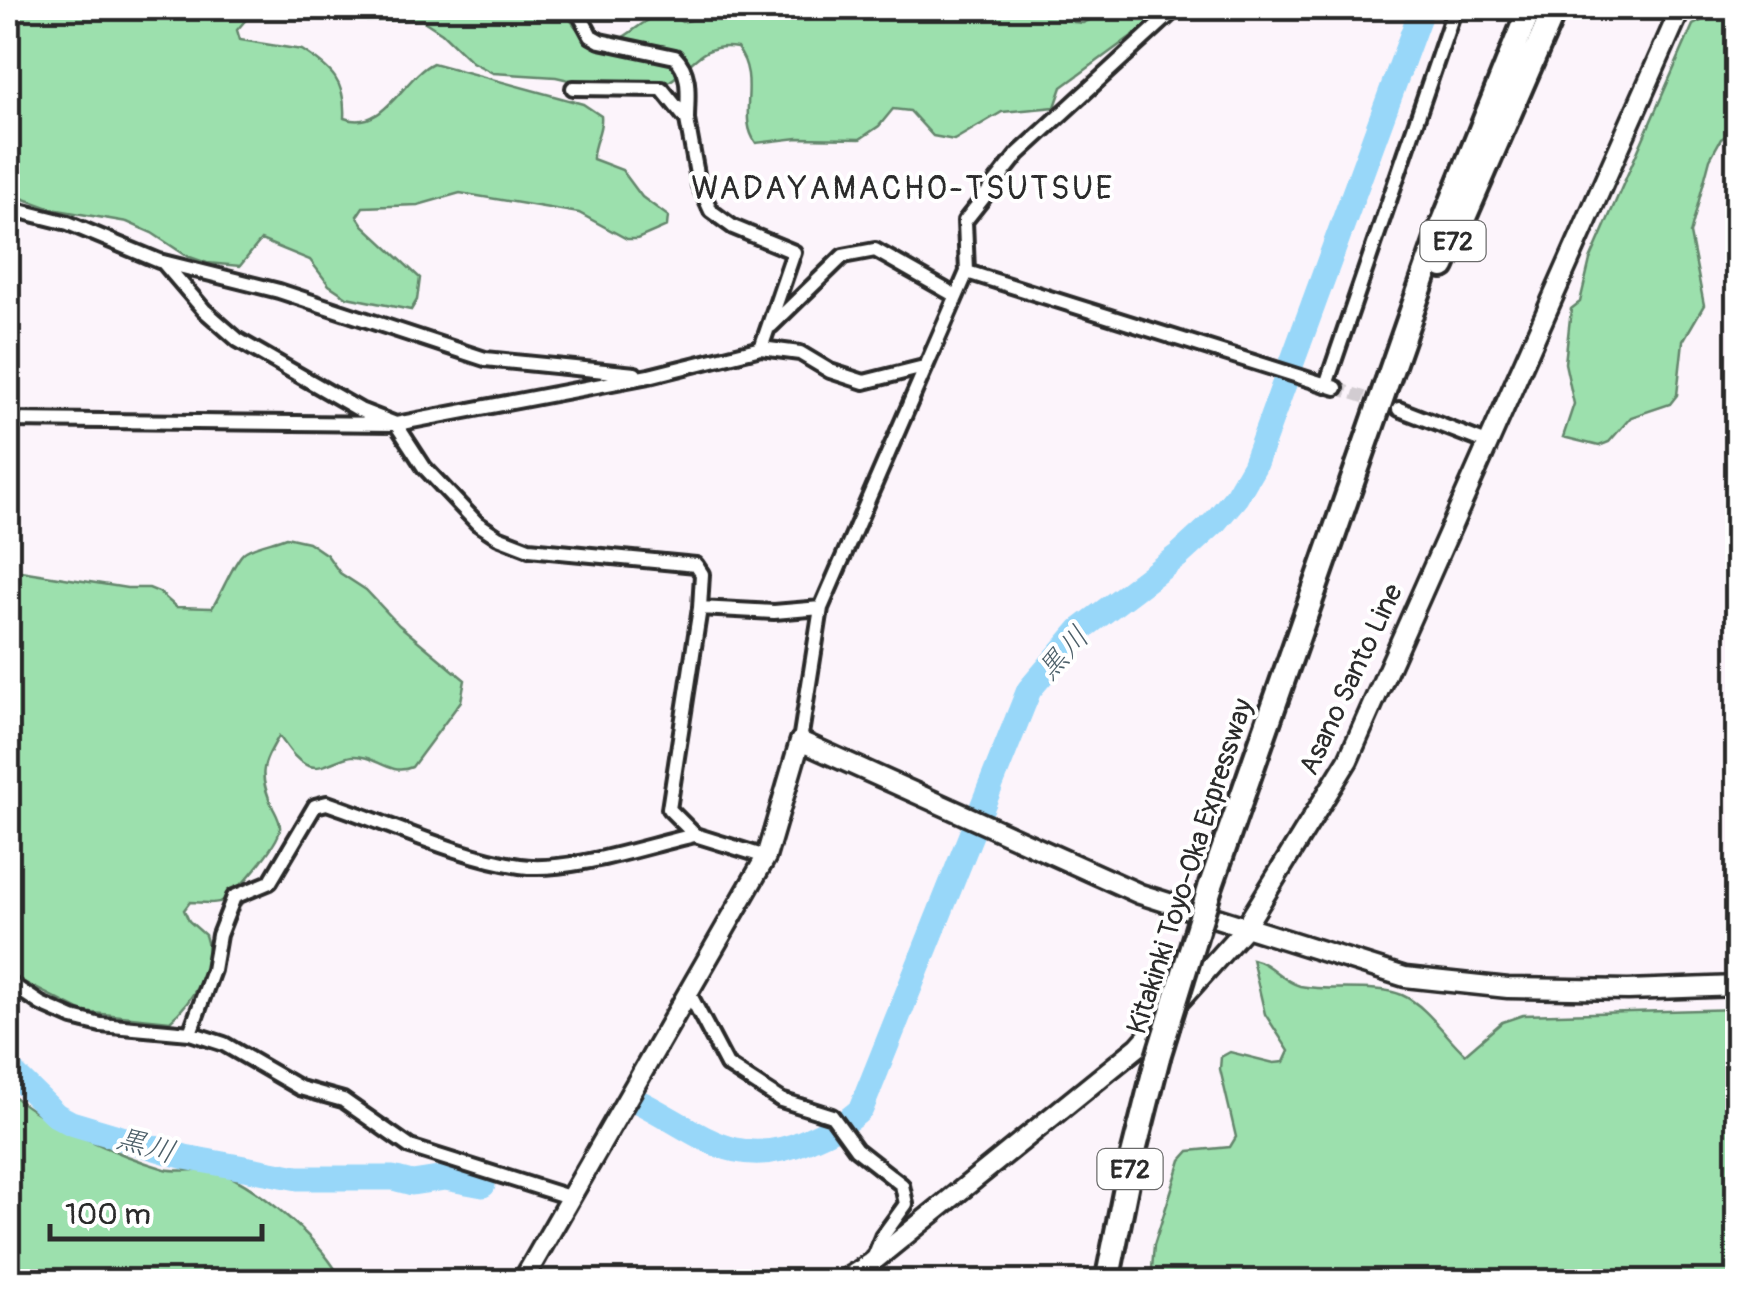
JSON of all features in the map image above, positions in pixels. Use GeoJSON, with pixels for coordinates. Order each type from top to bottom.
{"type":"FeatureCollection","features":[{"type":"Feature","properties":{"kind":"highway","name":"Kitakinki Toyo-Oka Expressway"},"geometry":{"type":"LineString","coordinates":[[1106,1282],[1158,1057],[1210,888],[1440,232],[1530,8]]}},
{"type":"Feature","properties":{"kind":"highway","name":"Kitakinki Toyo-Oka Expressway"},"geometry":{"type":"LineString","coordinates":[[1356,477],[1554,8]]}},
{"type":"Feature","properties":{"kind":"street"},"geometry":{"type":"LineString","coordinates":[[576,8],[591,36],[600,41],[675,57],[683,65],[688,78],[686,120],[699,185],[711,212],[733,227],[794,252],[761,348]]}},
{"type":"Feature","properties":{"kind":"street"},"geometry":{"type":"LineString","coordinates":[[522,1282],[766,856],[800,741],[821,608],[967,272],[966,221],[1018,154],[1177,8]]}},
{"type":"Feature","properties":{"kind":"street"},"geometry":{"type":"LineString","coordinates":[[967,272],[1331,386],[1456,8]]}},
{"type":"Feature","properties":{"kind":"street","name":"Asano Santo Line"},"geometry":{"type":"LineString","coordinates":[[841,1282],[1138,1047],[1244,928],[1348,760],[1682,8]]}},
{"type":"Feature","properties":{"kind":"street"},"geometry":{"type":"LineString","coordinates":[[573,88],[662,90],[686,120]]}},
{"type":"Feature","properties":{"kind":"street"},"geometry":{"type":"LineString","coordinates":[[8,208],[68,224],[163,262],[278,291],[485,359],[649,376]]}},
{"type":"Feature","properties":{"kind":"street"},"geometry":{"type":"LineString","coordinates":[[769,328],[844,256],[875,250],[956,296]]}},
{"type":"Feature","properties":{"kind":"street"},"geometry":{"type":"LineString","coordinates":[[163,262],[204,310],[238,340],[360,410],[396,424],[424,467],[476,523],[498,537],[529,549],[696,565],[702,574],[700,608],[669,809],[695,835],[766,856]]}},
{"type":"Feature","properties":{"kind":"street"},"geometry":{"type":"LineString","coordinates":[[8,420],[396,424],[649,376],[761,348],[800,353],[830,371],[864,382],[924,367]]}},
{"type":"Feature","properties":{"kind":"street"},"geometry":{"type":"LineString","coordinates":[[1399,409],[1486,443]]}},
{"type":"Feature","properties":{"kind":"street"},"geometry":{"type":"LineString","coordinates":[[700,608],[774,612],[821,608]]}},
{"type":"Feature","properties":{"kind":"street"},"geometry":{"type":"LineString","coordinates":[[800,741],[1140,894],[1405,976],[1508,988],[1628,990],[1738,986]]}},
{"type":"Feature","properties":{"kind":"street"},"geometry":{"type":"LineString","coordinates":[[190,1033],[234,896],[270,882],[315,806],[327,804],[522,867],[573,864],[695,835]]}},
{"type":"Feature","properties":{"kind":"street"},"geometry":{"type":"LineString","coordinates":[[8,982],[41,1004],[73,1018],[190,1033],[224,1044],[300,1088],[343,1100],[410,1147],[572,1198]]}},
{"type":"Feature","properties":{"kind":"street"},"geometry":{"type":"LineString","coordinates":[[689,993],[727,1065],[781,1100],[832,1116],[856,1149],[902,1185],[906,1204],[871,1262]]}},
{"type":"Feature","properties":{"kind":"green space"},"geometry":{"type":"Polygon","coordinates":[[[8,8],[256,8],[237,30],[240,40],[302,50],[329,70],[340,86],[344,118],[358,121],[382,111],[433,63],[583,104],[601,116],[593,159],[622,170],[642,197],[668,216],[667,226],[637,239],[627,239],[579,213],[460,193],[418,205],[363,207],[357,216],[363,225],[420,278],[417,300],[411,310],[347,297],[329,285],[310,260],[261,240],[240,266],[207,263],[127,222],[52,209],[8,193],[8,8]]]}},
{"type":"Feature","properties":{"kind":"green space"},"geometry":{"type":"Polygon","coordinates":[[[314,8],[561,8],[586,40],[606,42],[618,40],[656,16],[682,22],[747,8],[1060,8],[1073,22],[1083,23],[1115,8],[1170,8],[1062,87],[1055,107],[1002,112],[954,140],[933,136],[910,111],[893,109],[879,126],[860,139],[798,138],[756,143],[748,121],[748,73],[737,48],[704,53],[665,84],[599,87],[556,77],[493,73],[472,62],[422,20],[367,21],[314,8]]]}},
{"type":"Feature","properties":{"kind":"green space"},"geometry":{"type":"Polygon","coordinates":[[[1737,13],[1737,129],[1721,139],[1710,159],[1690,234],[1704,305],[1683,341],[1677,395],[1670,404],[1631,417],[1609,442],[1599,446],[1563,437],[1574,404],[1565,363],[1571,309],[1580,302],[1590,260],[1693,25],[1713,15],[1737,13]]]}},
{"type":"Feature","properties":{"kind":"green space"},"geometry":{"type":"Polygon","coordinates":[[[286,537],[308,542],[327,555],[340,573],[366,590],[399,625],[465,680],[461,701],[412,767],[404,769],[360,756],[312,767],[297,759],[279,736],[264,771],[265,787],[280,824],[278,836],[228,897],[215,903],[190,902],[184,910],[189,921],[205,935],[207,958],[194,993],[170,1021],[83,1012],[8,974],[8,569],[149,588],[176,607],[212,608],[242,554],[286,537]]]}},
{"type":"Feature","properties":{"kind":"green space"},"geometry":{"type":"Polygon","coordinates":[[[1252,959],[1300,986],[1402,995],[1428,1014],[1465,1054],[1502,1022],[1523,1015],[1737,1009],[1737,1281],[1151,1281],[1154,1245],[1181,1160],[1189,1151],[1230,1147],[1236,1137],[1220,1069],[1221,1057],[1230,1052],[1274,1063],[1284,1062],[1289,1051],[1265,1014],[1252,959]]]}},
{"type":"Feature","properties":{"kind":"green space"},"geometry":{"type":"Polygon","coordinates":[[[8,1091],[60,1126],[127,1156],[165,1169],[218,1171],[241,1182],[307,1235],[342,1281],[8,1281],[8,1091]]]}},
{"type":"Feature","properties":{"kind":"waterway","name":"黒川"},"geometry":{"type":"LineString","coordinates":[[631,1098],[715,1143],[757,1152],[808,1140],[861,1109],[1029,690],[1080,630],[1179,555],[1214,523],[1236,497],[1254,466],[1422,8]]}},
{"type":"Feature","properties":{"kind":"waterway","name":"黒川"},"geometry":{"type":"LineString","coordinates":[[8,1068],[56,1115],[71,1123],[185,1157],[298,1178],[393,1178],[412,1183],[445,1178],[483,1185]]}},
{"type":"Feature","properties":{"kind":"tunnel"},"geometry":{"type":"LineString","coordinates":[[1336,388],[1382,403]]}},
{"type":"Feature","properties":{"kind":"district","name":"WADAYAMACHO-TSUTSUE"},"geometry":{"type":"Point","coordinates":[903,188]}}]}
